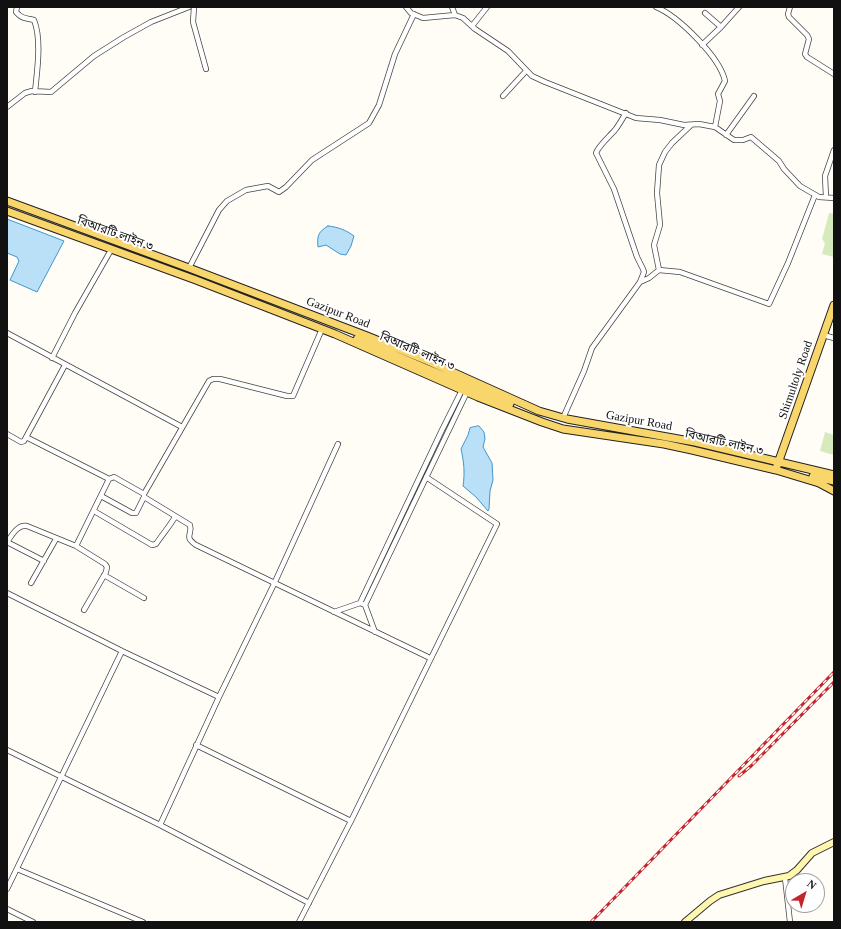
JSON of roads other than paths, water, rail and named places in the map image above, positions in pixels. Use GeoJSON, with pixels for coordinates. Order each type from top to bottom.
{"type":"FeatureCollection","features":[{"type":"Feature","properties":{"kind":"main road","name":"Gazipur Road"},"geometry":{"type":"LineString","coordinates":[[7,201],[189,268],[428,360],[472,382],[539,411],[563,418],[695,442],[777,466]]}},
{"type":"Feature","properties":{"kind":"main road","name":"বিআরটি লাইন ৩"},"geometry":{"type":"LineString","coordinates":[[7,207],[248,295],[370,344],[551,421],[679,443],[777,466]]}},
{"type":"Feature","properties":{"kind":"main road","name":"Gazipur Road"},"geometry":{"type":"LineString","coordinates":[[7,211],[196,280],[322,329],[465,391],[542,422],[563,428],[664,444],[777,466]]}},
{"type":"Feature","properties":{"kind":"main road","name":"Shimultoly Road"},"geometry":{"type":"LineString","coordinates":[[777,466],[834,305]]}},
{"type":"Feature","properties":{"kind":"main road"},"geometry":{"type":"LineString","coordinates":[[777,466],[833,480]]}},
{"type":"Feature","properties":{"kind":"main road"},"geometry":{"type":"LineString","coordinates":[[777,466],[820,483],[834,491]]}},
{"type":"Feature","properties":{"kind":"street"},"geometry":{"type":"LineString","coordinates":[[17,7],[16,12],[20,17],[34,20],[35,23],[38,68],[35,92]]}},
{"type":"Feature","properties":{"kind":"street"},"geometry":{"type":"LineString","coordinates":[[7,107],[25,93],[51,92],[94,56],[124,37],[151,22],[189,7]]}},
{"type":"Feature","properties":{"kind":"street"},"geometry":{"type":"LineString","coordinates":[[194,7],[193,22],[206,69]]}},
{"type":"Feature","properties":{"kind":"street"},"geometry":{"type":"LineString","coordinates":[[406,7],[411,13],[423,18],[454,15],[462,18],[508,51],[532,76],[636,118],[660,120],[684,125],[699,124],[715,127],[734,140],[743,140],[751,137],[779,160],[784,169],[800,186],[819,197],[834,198]]}},
{"type":"Feature","properties":{"kind":"street"},"geometry":{"type":"LineString","coordinates":[[452,7],[454,15]]}},
{"type":"Feature","properties":{"kind":"street"},"geometry":{"type":"LineString","coordinates":[[472,26],[487,7]]}},
{"type":"Feature","properties":{"kind":"street"},"geometry":{"type":"LineString","coordinates":[[656,7],[664,10],[680,22],[702,45],[720,68],[725,81],[718,94],[720,101],[715,127]]}},
{"type":"Feature","properties":{"kind":"street"},"geometry":{"type":"LineString","coordinates":[[702,45],[739,7]]}},
{"type":"Feature","properties":{"kind":"street"},"geometry":{"type":"LineString","coordinates":[[790,7],[788,14],[789,17],[808,35],[809,39],[805,54],[807,57],[834,74]]}},
{"type":"Feature","properties":{"kind":"street"},"geometry":{"type":"LineString","coordinates":[[705,13],[721,27]]}},
{"type":"Feature","properties":{"kind":"street"},"geometry":{"type":"LineString","coordinates":[[189,268],[219,210],[227,201],[246,190],[268,186],[279,192],[286,187],[312,160],[369,123],[379,105],[395,54],[414,14]]}},
{"type":"Feature","properties":{"kind":"street"},"geometry":{"type":"LineString","coordinates":[[503,96],[526,71]]}},
{"type":"Feature","properties":{"kind":"street"},"geometry":{"type":"LineString","coordinates":[[726,135],[754,96]]}},
{"type":"Feature","properties":{"kind":"street"},"geometry":{"type":"LineString","coordinates":[[563,418],[584,371],[592,348],[640,282],[644,272],[637,257],[614,189],[596,153],[596,151],[616,129],[626,113]]}},
{"type":"Feature","properties":{"kind":"street"},"geometry":{"type":"LineString","coordinates":[[659,270],[654,245],[660,225],[657,192],[659,165],[665,152],[690,125]]}},
{"type":"Feature","properties":{"kind":"street"},"geometry":{"type":"LineString","coordinates":[[826,197],[825,176],[834,150]]}},
{"type":"Feature","properties":{"kind":"street"},"geometry":{"type":"LineString","coordinates":[[640,282],[649,278],[659,270],[680,272],[769,304],[788,263],[815,195]]}},
{"type":"Feature","properties":{"kind":"street"},"geometry":{"type":"LineString","coordinates":[[52,358],[111,250]]}},
{"type":"Feature","properties":{"kind":"street"},"geometry":{"type":"LineString","coordinates":[[101,496],[132,513],[136,513],[138,511],[144,495],[209,381],[213,379],[287,396],[293,396],[322,329]]}},
{"type":"Feature","properties":{"kind":"street"},"geometry":{"type":"LineString","coordinates":[[7,333],[182,427]]}},
{"type":"Feature","properties":{"kind":"street"},"geometry":{"type":"LineString","coordinates":[[823,335],[834,338]]}},
{"type":"Feature","properties":{"kind":"street"},"geometry":{"type":"LineString","coordinates":[[7,434],[21,442],[24,441],[65,365]]}},
{"type":"Feature","properties":{"kind":"street"},"geometry":{"type":"LineString","coordinates":[[375,632],[365,605],[465,391]]}},
{"type":"Feature","properties":{"kind":"street"},"geometry":{"type":"LineString","coordinates":[[360,603],[442,430],[465,391]]}},
{"type":"Feature","properties":{"kind":"street"},"geometry":{"type":"LineString","coordinates":[[26,437],[109,479],[114,477],[144,495],[175,517],[190,525],[191,529],[189,538],[196,545],[274,584],[430,658]]}},
{"type":"Feature","properties":{"kind":"street"},"geometry":{"type":"LineString","coordinates":[[160,825],[196,745],[274,584],[338,444]]}},
{"type":"Feature","properties":{"kind":"street"},"geometry":{"type":"LineString","coordinates":[[299,922],[351,821],[497,524],[426,477]]}},
{"type":"Feature","properties":{"kind":"street"},"geometry":{"type":"LineString","coordinates":[[76,546],[109,479]]}},
{"type":"Feature","properties":{"kind":"street"},"geometry":{"type":"LineString","coordinates":[[94,511],[152,545],[156,544],[163,533],[168,530],[175,517]]}},
{"type":"Feature","properties":{"kind":"street"},"geometry":{"type":"LineString","coordinates":[[44,561],[7,542],[23,525],[76,546],[105,564],[107,567],[104,575],[84,610]]}},
{"type":"Feature","properties":{"kind":"street"},"geometry":{"type":"LineString","coordinates":[[31,583],[56,539]]}},
{"type":"Feature","properties":{"kind":"street"},"geometry":{"type":"LineString","coordinates":[[104,575],[144,598]]}},
{"type":"Feature","properties":{"kind":"street"},"geometry":{"type":"LineString","coordinates":[[7,593],[122,651],[219,697]]}},
{"type":"Feature","properties":{"kind":"street"},"geometry":{"type":"LineString","coordinates":[[334,612],[360,603],[365,605]]}},
{"type":"Feature","properties":{"kind":"street"},"geometry":{"type":"LineString","coordinates":[[7,889],[122,651]]}},
{"type":"Feature","properties":{"kind":"street"},"geometry":{"type":"LineString","coordinates":[[196,745],[351,821]]}},
{"type":"Feature","properties":{"kind":"street"},"geometry":{"type":"LineString","coordinates":[[7,750],[160,825],[309,903]]}},
{"type":"Feature","properties":{"kind":"street"},"geometry":{"type":"LineString","coordinates":[[792,873],[812,853],[834,842]]}},
{"type":"Feature","properties":{"kind":"street"},"geometry":{"type":"LineString","coordinates":[[17,869],[143,922]]}},
{"type":"Feature","properties":{"kind":"street"},"geometry":{"type":"LineString","coordinates":[[685,922],[719,895],[764,882],[785,878]]}},
{"type":"Feature","properties":{"kind":"street"},"geometry":{"type":"LineString","coordinates":[[7,909],[33,922]]}},
{"type":"Feature","properties":{"kind":"water"},"geometry":{"type":"Polygon","coordinates":[[[7,219],[64,241],[37,292],[10,280],[19,261],[17,257],[7,253],[7,219]]]}},
{"type":"Feature","properties":{"kind":"water"},"geometry":{"type":"Polygon","coordinates":[[[328,226],[342,229],[354,236],[346,255],[340,254],[326,245],[318,247],[319,235],[322,230],[328,226]]]}},
{"type":"Feature","properties":{"kind":"water"},"geometry":{"type":"Polygon","coordinates":[[[479,426],[484,432],[485,439],[483,447],[492,463],[493,480],[490,491],[488,511],[476,497],[463,486],[464,468],[461,449],[470,428],[479,426]]]}},
{"type":"Feature","properties":{"kind":"railway"},"geometry":{"type":"LineString","coordinates":[[591,922],[834,672]]}},
{"type":"Feature","properties":{"kind":"railway"},"geometry":{"type":"LineString","coordinates":[[739,776],[751,766],[834,682]]}}]}
